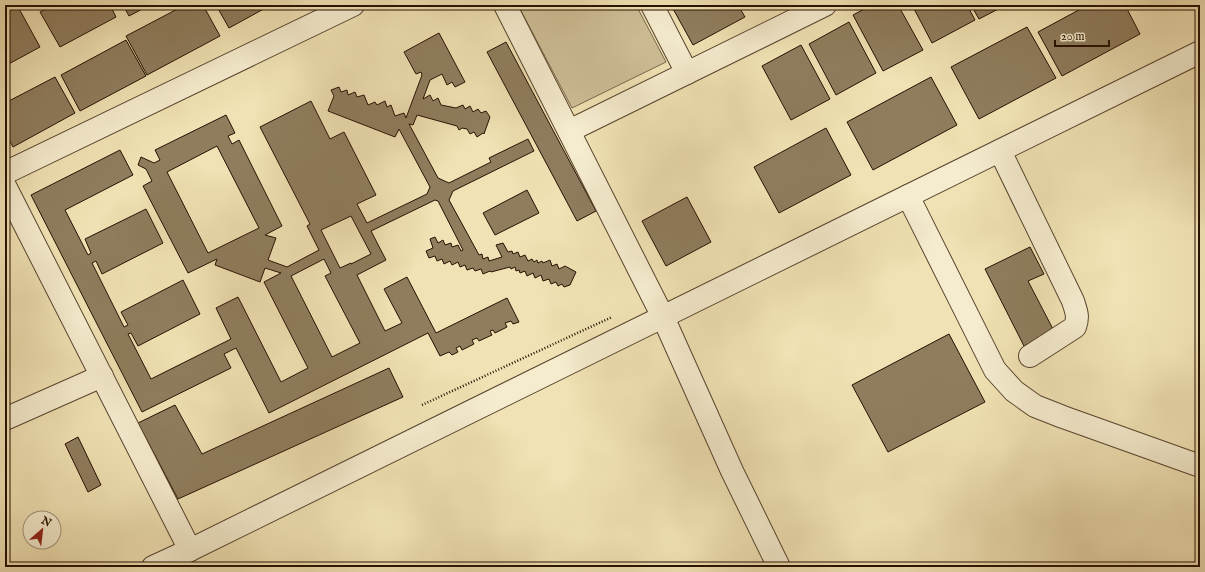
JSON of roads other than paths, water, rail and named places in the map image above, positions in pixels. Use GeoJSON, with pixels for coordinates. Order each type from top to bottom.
{"type":"FeatureCollection","features":[{"type":"Feature","properties":{"kind":"street"},"geometry":{"type":"LineString","coordinates":[[5,173],[353,5]]}},
{"type":"Feature","properties":{"kind":"street"},"geometry":{"type":"LineString","coordinates":[[506,5],[663,317],[732,471],[779,567]]}},
{"type":"Feature","properties":{"kind":"street"},"geometry":{"type":"LineString","coordinates":[[652,5],[687,74]]}},
{"type":"Feature","properties":{"kind":"street"},"geometry":{"type":"LineString","coordinates":[[569,131],[825,5]]}},
{"type":"Feature","properties":{"kind":"street"},"geometry":{"type":"LineString","coordinates":[[153,567],[1200,52]]}},
{"type":"Feature","properties":{"kind":"street"},"geometry":{"type":"LineString","coordinates":[[1000,151],[1077,312],[1078,320],[1075,327],[1030,356]]}},
{"type":"Feature","properties":{"kind":"street"},"geometry":{"type":"LineString","coordinates":[[5,186],[190,550]]}},
{"type":"Feature","properties":{"kind":"street"},"geometry":{"type":"LineString","coordinates":[[908,196],[995,370],[1014,391],[1035,406],[1200,466]]}},
{"type":"Feature","properties":{"kind":"street"},"geometry":{"type":"LineString","coordinates":[[5,419],[102,376]]}}]}
